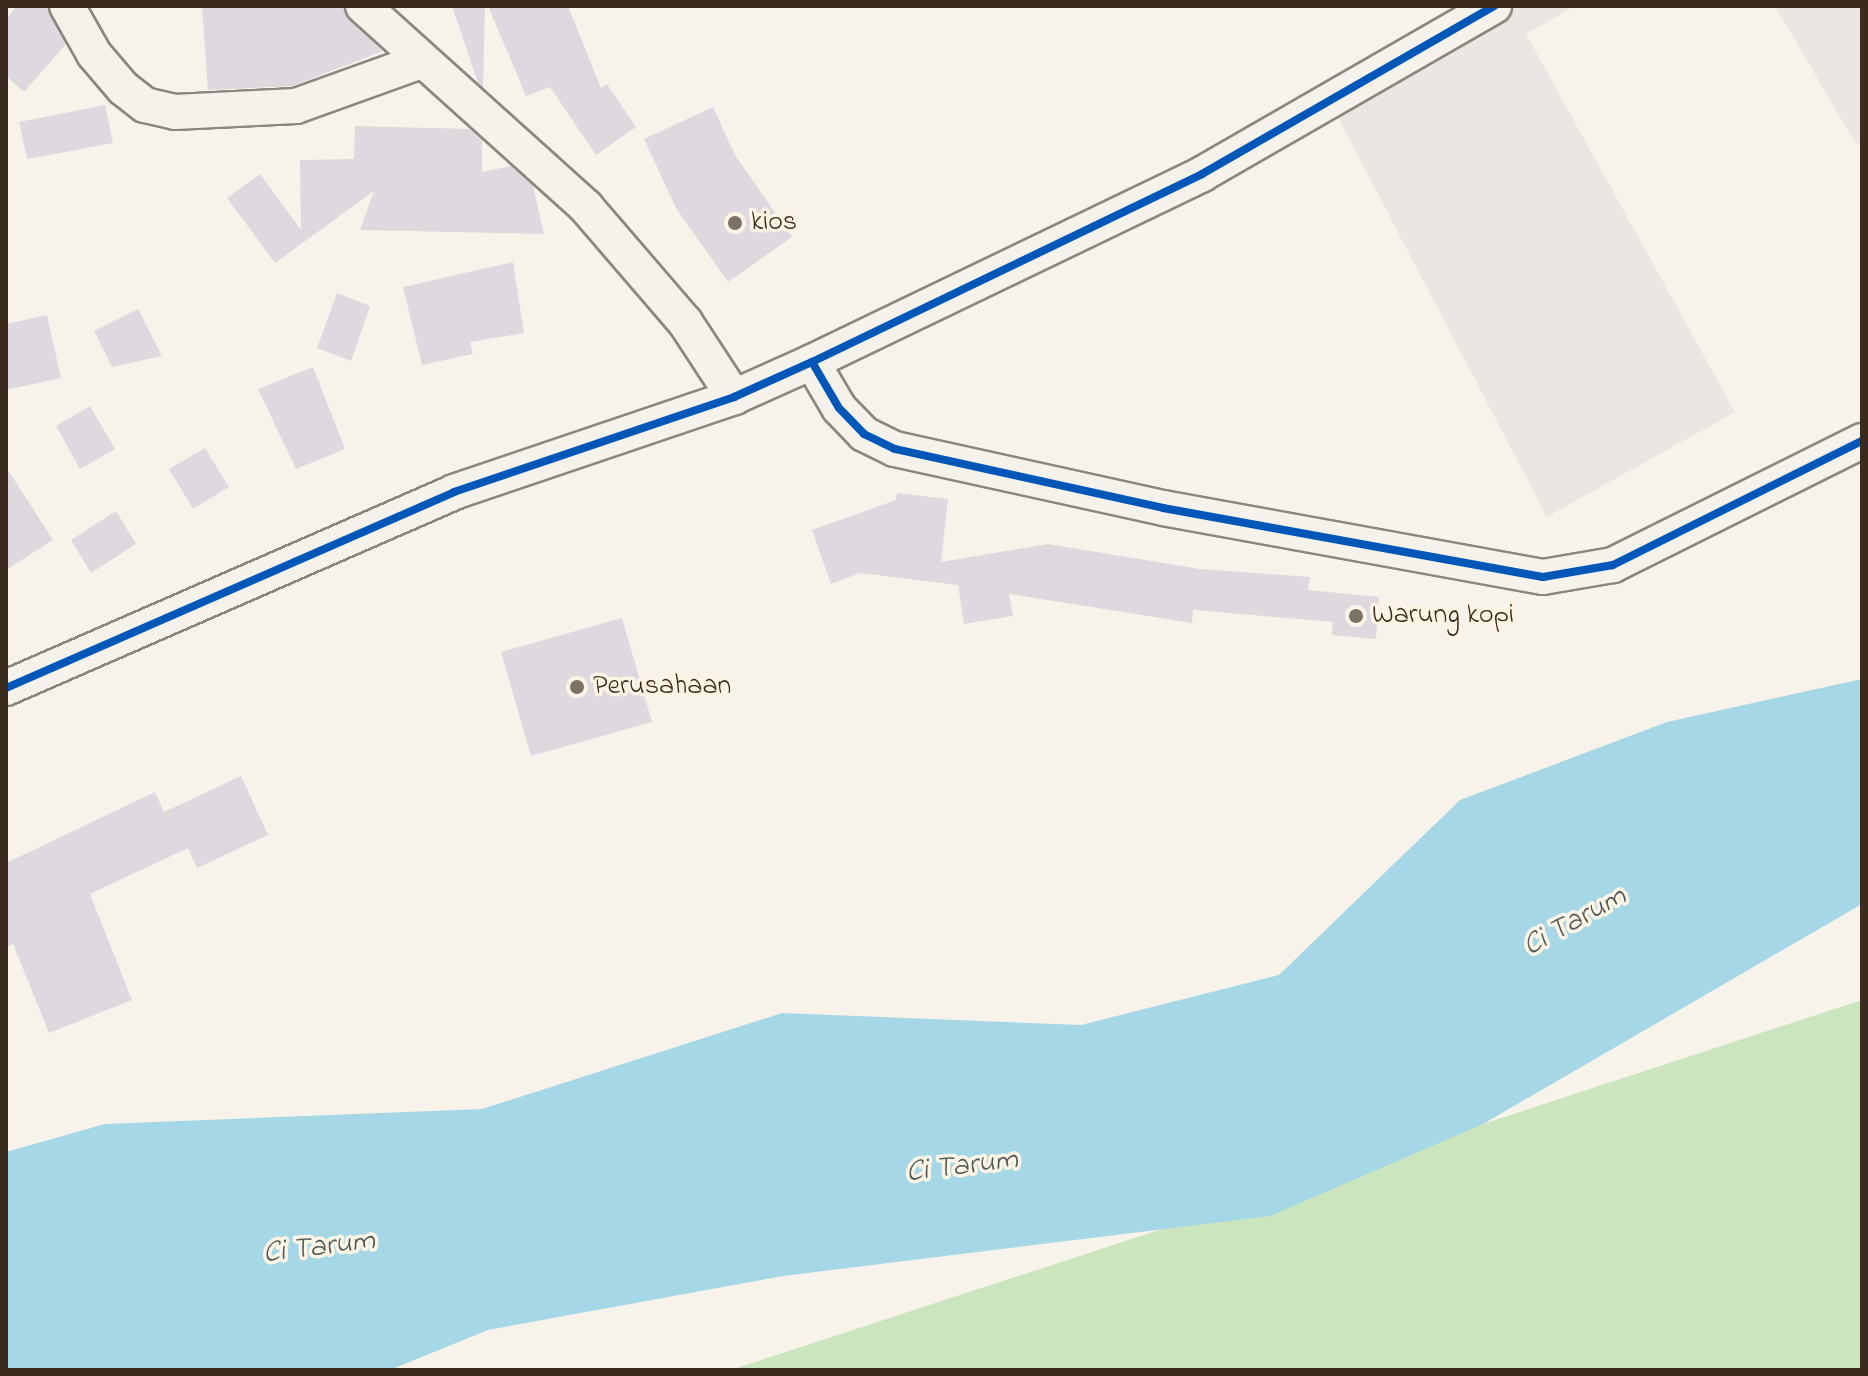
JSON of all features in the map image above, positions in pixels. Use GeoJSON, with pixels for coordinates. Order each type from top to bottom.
{"type":"FeatureCollection","features":[{"type":"Feature","properties":{"kind":"street"},"geometry":{"type":"LineString","coordinates":[[67,6],[94,54],[123,88],[145,105],[175,112],[296,106],[421,61]]}},
{"type":"Feature","properties":{"kind":"street"},"geometry":{"type":"LineString","coordinates":[[363,6],[586,207],[685,322],[734,397]]}},
{"type":"Feature","properties":{"kind":"street"},"geometry":{"type":"LineString","coordinates":[[6,688],[454,492],[734,397],[812,362],[1202,174],[1494,6]]}},
{"type":"Feature","properties":{"kind":"street"},"geometry":{"type":"LineString","coordinates":[[812,362],[839,408],[864,434],[895,449],[1163,508],[1543,577],[1613,565],[1862,441]]}},
{"type":"Feature","properties":{"kind":"shaded area"},"geometry":{"type":"Polygon","coordinates":[[[1483,6],[1575,6],[1526,34],[1735,412],[1547,517],[1323,89],[1483,6]]]}},
{"type":"Feature","properties":{"kind":"shaded area"},"geometry":{"type":"Polygon","coordinates":[[[1775,6],[1862,6],[1862,141],[1856,144],[1775,6]]]}},
{"type":"Feature","properties":{"kind":"green space"},"geometry":{"type":"Polygon","coordinates":[[[1862,1000],[1862,1370],[731,1370],[1862,1000]]]}},
{"type":"Feature","properties":{"kind":"water","name":"Ci Tarum"},"geometry":{"type":"Polygon","coordinates":[[[1862,679],[1862,904],[1483,1124],[1270,1216],[783,1276],[488,1330],[390,1370],[6,1370],[6,1152],[105,1124],[482,1109],[782,1013],[1081,1025],[1279,975],[1460,800],[1667,722],[1862,679]]]}},
{"type":"Feature","properties":{"kind":"building"},"geometry":{"type":"Polygon","coordinates":[[[17,6],[47,6],[66,44],[24,92],[6,76],[6,19],[17,6]]]}},
{"type":"Feature","properties":{"kind":"building"},"geometry":{"type":"Polygon","coordinates":[[[202,6],[344,6],[350,21],[383,51],[292,86],[208,90],[202,6]]]}},
{"type":"Feature","properties":{"kind":"building"},"geometry":{"type":"Polygon","coordinates":[[[452,6],[485,6],[483,87],[478,83],[452,6]]]}},
{"type":"Feature","properties":{"kind":"building"},"geometry":{"type":"Polygon","coordinates":[[[488,6],[568,6],[601,88],[607,84],[636,127],[596,155],[550,87],[526,96],[488,6]]]}},
{"type":"Feature","properties":{"kind":"building"},"geometry":{"type":"Polygon","coordinates":[[[105,105],[113,143],[27,159],[19,122],[105,105]]]}},
{"type":"Feature","properties":{"kind":"building"},"geometry":{"type":"Polygon","coordinates":[[[713,107],[735,155],[792,237],[728,282],[676,208],[644,139],[713,107]]]}},
{"type":"Feature","properties":{"kind":"building"},"geometry":{"type":"Polygon","coordinates":[[[355,126],[469,129],[482,141],[482,172],[511,166],[533,186],[544,234],[360,230],[374,191],[275,263],[227,198],[260,174],[301,230],[300,160],[354,159],[355,126]]]}},
{"type":"Feature","properties":{"kind":"building"},"geometry":{"type":"Polygon","coordinates":[[[513,262],[524,333],[470,342],[473,354],[422,365],[403,287],[513,262]]]}},
{"type":"Feature","properties":{"kind":"building"},"geometry":{"type":"Polygon","coordinates":[[[337,293],[370,306],[351,361],[317,348],[337,293]]]}},
{"type":"Feature","properties":{"kind":"building"},"geometry":{"type":"Polygon","coordinates":[[[138,309],[162,356],[112,367],[94,331],[138,309]]]}},
{"type":"Feature","properties":{"kind":"building"},"geometry":{"type":"Polygon","coordinates":[[[47,315],[61,378],[6,390],[6,324],[47,315]]]}},
{"type":"Feature","properties":{"kind":"building"},"geometry":{"type":"Polygon","coordinates":[[[313,367],[345,449],[296,469],[258,389],[313,367]]]}},
{"type":"Feature","properties":{"kind":"building"},"geometry":{"type":"Polygon","coordinates":[[[90,406],[115,449],[80,469],[56,426],[90,406]]]}},
{"type":"Feature","properties":{"kind":"building"},"geometry":{"type":"Polygon","coordinates":[[[205,448],[229,487],[193,509],[169,469],[205,448]]]}},
{"type":"Feature","properties":{"kind":"building"},"geometry":{"type":"Polygon","coordinates":[[[6,467],[53,540],[6,570],[6,467]]]}},
{"type":"Feature","properties":{"kind":"building"},"geometry":{"type":"Polygon","coordinates":[[[897,493],[948,499],[941,562],[1048,544],[1200,569],[1310,577],[1308,590],[1379,597],[1376,639],[1332,635],[1333,622],[1193,610],[1192,623],[1009,594],[1013,616],[964,624],[958,585],[860,573],[831,584],[812,530],[896,500],[897,493]]]}},
{"type":"Feature","properties":{"kind":"building"},"geometry":{"type":"Polygon","coordinates":[[[116,511],[136,544],[91,573],[71,540],[116,511]]]}},
{"type":"Feature","properties":{"kind":"building","name":"Perusahaan"},"geometry":{"type":"Polygon","coordinates":[[[622,618],[652,722],[531,756],[501,652],[622,618]]]}},
{"type":"Feature","properties":{"kind":"building"},"geometry":{"type":"Polygon","coordinates":[[[241,776],[268,835],[197,868],[188,848],[90,894],[132,1000],[49,1033],[13,944],[6,948],[6,863],[155,792],[164,812],[241,776]]]}},
{"type":"Feature","properties":{"kind":"cycle path"},"geometry":{"type":"LineString","coordinates":[[812,362],[1202,174],[1494,6]]}},
{"type":"Feature","properties":{"kind":"cycle path"},"geometry":{"type":"LineString","coordinates":[[6,688],[454,492],[734,397],[812,362],[839,408],[864,434],[895,449],[1163,508],[1543,577],[1613,565],[1862,441]]}},
{"type":"Feature","properties":{"kind":"place","name":"kios"},"geometry":{"type":"Point","coordinates":[735,223]}},
{"type":"Feature","properties":{"kind":"place","name":"Warung kopi"},"geometry":{"type":"Point","coordinates":[1356,616]}},
{"type":"Feature","properties":{"kind":"place","name":"Perusahaan"},"geometry":{"type":"Point","coordinates":[577,687]}}]}
